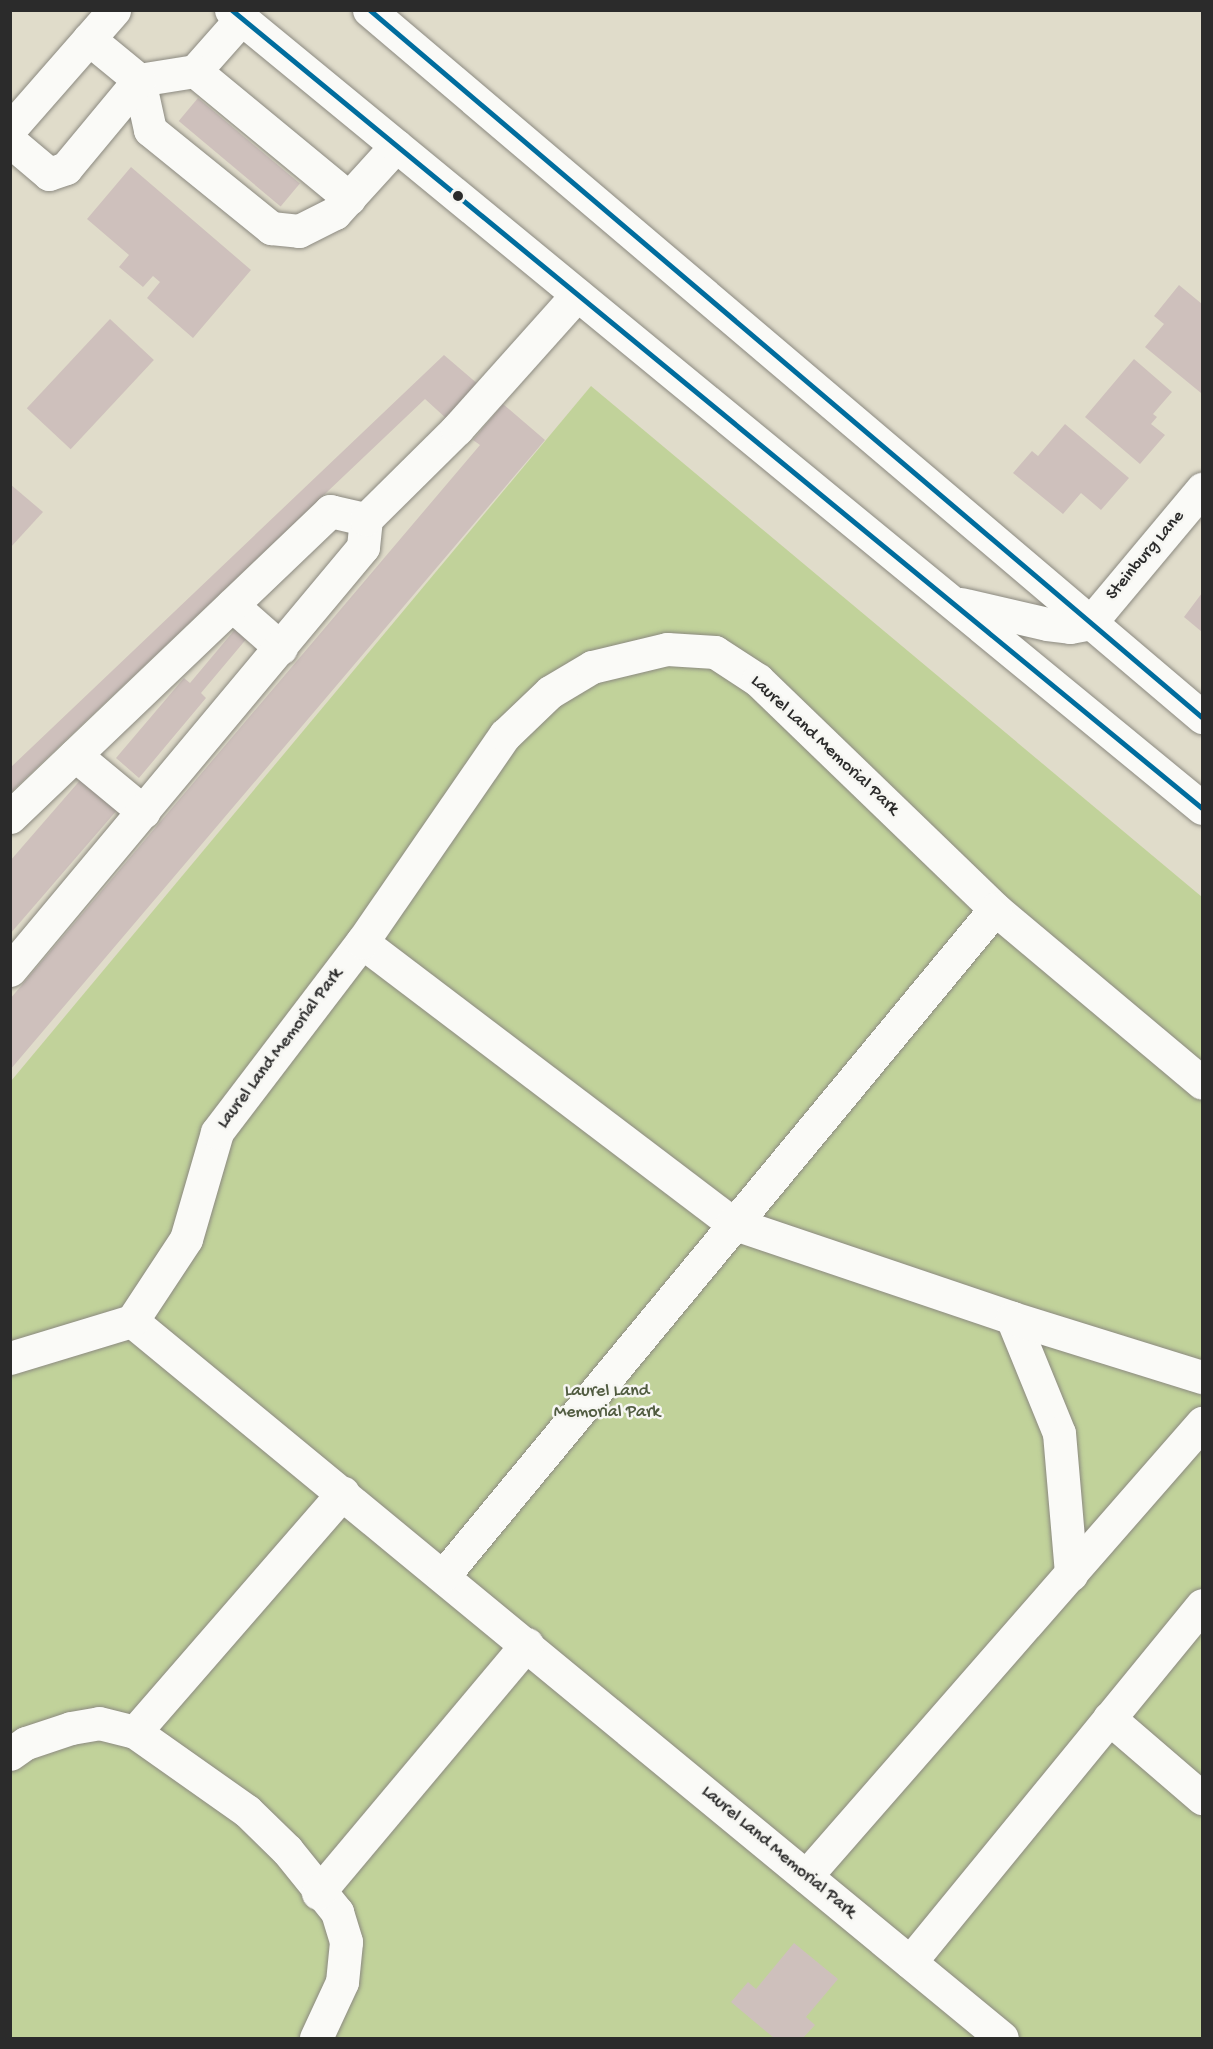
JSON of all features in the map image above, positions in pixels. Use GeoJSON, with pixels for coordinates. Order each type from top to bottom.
{"type":"FeatureCollection","features":[{"type":"Feature","properties":{"kind":"main road"},"geometry":{"type":"LineString","coordinates":[[10,129],[114,10]]}},
{"type":"Feature","properties":{"kind":"main road"},"geometry":{"type":"LineString","coordinates":[[369,10],[1203,717]]}},
{"type":"Feature","properties":{"kind":"main road"},"geometry":{"type":"LineString","coordinates":[[10,141],[49,174],[66,168],[139,80],[195,71],[236,15],[1203,808]]}},
{"type":"Feature","properties":{"kind":"main road"},"geometry":{"type":"LineString","coordinates":[[89,39],[139,80],[150,130],[271,228],[299,231],[335,213],[396,146]]}},
{"type":"Feature","properties":{"kind":"main road"},"geometry":{"type":"LineString","coordinates":[[195,71],[349,198]]}},
{"type":"Feature","properties":{"kind":"main road"},"geometry":{"type":"LineString","coordinates":[[10,970],[363,547],[366,519],[457,429],[577,295]]}},
{"type":"Feature","properties":{"kind":"main road","name":"Steinburg Lane"},"geometry":{"type":"LineString","coordinates":[[1090,622],[1203,489]]}},
{"type":"Feature","properties":{"kind":"main road"},"geometry":{"type":"LineString","coordinates":[[10,818],[330,512],[366,519]]}},
{"type":"Feature","properties":{"kind":"main road"},"geometry":{"type":"LineString","coordinates":[[948,599],[1047,624],[1070,627],[1090,622]]}},
{"type":"Feature","properties":{"kind":"main road"},"geometry":{"type":"LineString","coordinates":[[232,605],[281,648]]}},
{"type":"Feature","properties":{"kind":"main road","name":"Laurel Land Memorial Park"},"geometry":{"type":"LineString","coordinates":[[1002,2038],[444,1575],[132,1321],[186,1239],[217,1132],[362,942],[505,735],[550,692],[592,667],[667,649],[716,652],[758,680],[995,909],[1203,1083]]}},
{"type":"Feature","properties":{"kind":"main road"},"geometry":{"type":"LineString","coordinates":[[75,755],[144,812]]}},
{"type":"Feature","properties":{"kind":"main road"},"geometry":{"type":"LineString","coordinates":[[444,1575],[732,1223],[995,909]]}},
{"type":"Feature","properties":{"kind":"main road"},"geometry":{"type":"LineString","coordinates":[[362,942],[732,1223],[1012,1318],[1203,1377]]}},
{"type":"Feature","properties":{"kind":"main road"},"geometry":{"type":"LineString","coordinates":[[1012,1318],[1059,1433],[1071,1574]]}},
{"type":"Feature","properties":{"kind":"main road"},"geometry":{"type":"LineString","coordinates":[[10,1358],[132,1321]]}},
{"type":"Feature","properties":{"kind":"main road"},"geometry":{"type":"LineString","coordinates":[[806,1876],[1203,1423]]}},
{"type":"Feature","properties":{"kind":"main road"},"geometry":{"type":"LineString","coordinates":[[135,1732],[343,1493]]}},
{"type":"Feature","properties":{"kind":"main road"},"geometry":{"type":"LineString","coordinates":[[910,1962],[1203,1605]]}},
{"type":"Feature","properties":{"kind":"main road"},"geometry":{"type":"LineString","coordinates":[[318,1893],[527,1644]]}},
{"type":"Feature","properties":{"kind":"main road"},"geometry":{"type":"LineString","coordinates":[[1109,1718],[1203,1798]]}},
{"type":"Feature","properties":{"kind":"main road"},"geometry":{"type":"LineString","coordinates":[[10,1754],[26,1743],[71,1728],[99,1723],[135,1732],[247,1811],[287,1850],[318,1893],[337,1912],[346,1942],[342,1982],[316,2038]]}},
{"type":"Feature","properties":{"kind":"green space","name":"Laurel Land Memorial Park"},"geometry":{"type":"Polygon","coordinates":[[[591,386],[1202,897],[1202,2038],[11,2038],[11,1081],[591,386]]]}},
{"type":"Feature","properties":{"kind":"building"},"geometry":{"type":"Polygon","coordinates":[[[198,98],[300,183],[281,206],[179,121],[198,98]]]}},
{"type":"Feature","properties":{"kind":"building"},"geometry":{"type":"Polygon","coordinates":[[[131,167],[251,270],[193,338],[147,298],[160,282],[153,276],[143,287],[119,267],[129,255],[87,219],[131,167]]]}},
{"type":"Feature","properties":{"kind":"building"},"geometry":{"type":"Polygon","coordinates":[[[1179,285],[1202,304],[1201,393],[1145,347],[1164,324],[1154,316],[1179,285]]]}},
{"type":"Feature","properties":{"kind":"building"},"geometry":{"type":"Polygon","coordinates":[[[110,319],[154,360],[71,449],[27,408],[110,319]]]}},
{"type":"Feature","properties":{"kind":"building"},"geometry":{"type":"Polygon","coordinates":[[[444,355],[479,385],[448,420],[425,399],[10,793],[10,768],[444,355]]]}},
{"type":"Feature","properties":{"kind":"building"},"geometry":{"type":"Polygon","coordinates":[[[1134,359],[1172,392],[1153,414],[1157,417],[1151,424],[1165,435],[1140,464],[1085,417],[1134,359]]]}},
{"type":"Feature","properties":{"kind":"building"},"geometry":{"type":"Polygon","coordinates":[[[503,404],[545,440],[10,1070],[10,999],[480,445],[473,440],[503,404]]]}},
{"type":"Feature","properties":{"kind":"building"},"geometry":{"type":"Polygon","coordinates":[[[1065,424],[1129,478],[1101,510],[1081,493],[1063,514],[1013,473],[1032,451],[1038,456],[1065,424]]]}},
{"type":"Feature","properties":{"kind":"building"},"geometry":{"type":"Polygon","coordinates":[[[10,484],[43,512],[10,548],[10,484]]]}},
{"type":"Feature","properties":{"kind":"building"},"geometry":{"type":"Polygon","coordinates":[[[1202,593],[1202,632],[1184,617],[1202,593]]]}},
{"type":"Feature","properties":{"kind":"building"},"geometry":{"type":"Polygon","coordinates":[[[237,627],[248,637],[201,693],[206,698],[139,778],[116,758],[184,678],[190,683],[237,627]]]}},
{"type":"Feature","properties":{"kind":"building"},"geometry":{"type":"Polygon","coordinates":[[[82,778],[118,809],[10,934],[10,861],[82,778]]]}},
{"type":"Feature","properties":{"kind":"building"},"geometry":{"type":"Polygon","coordinates":[[[794,1943],[838,1979],[806,2017],[815,2025],[803,2038],[774,2038],[731,2002],[748,1982],[756,1989],[794,1943]]]}},
{"type":"Feature","properties":{"kind":"transit line"},"geometry":{"type":"LineString","coordinates":[[232,10],[1202,808]]}},
{"type":"Feature","properties":{"kind":"transit line"},"geometry":{"type":"LineString","coordinates":[[370,10],[1202,717]]}}]}
